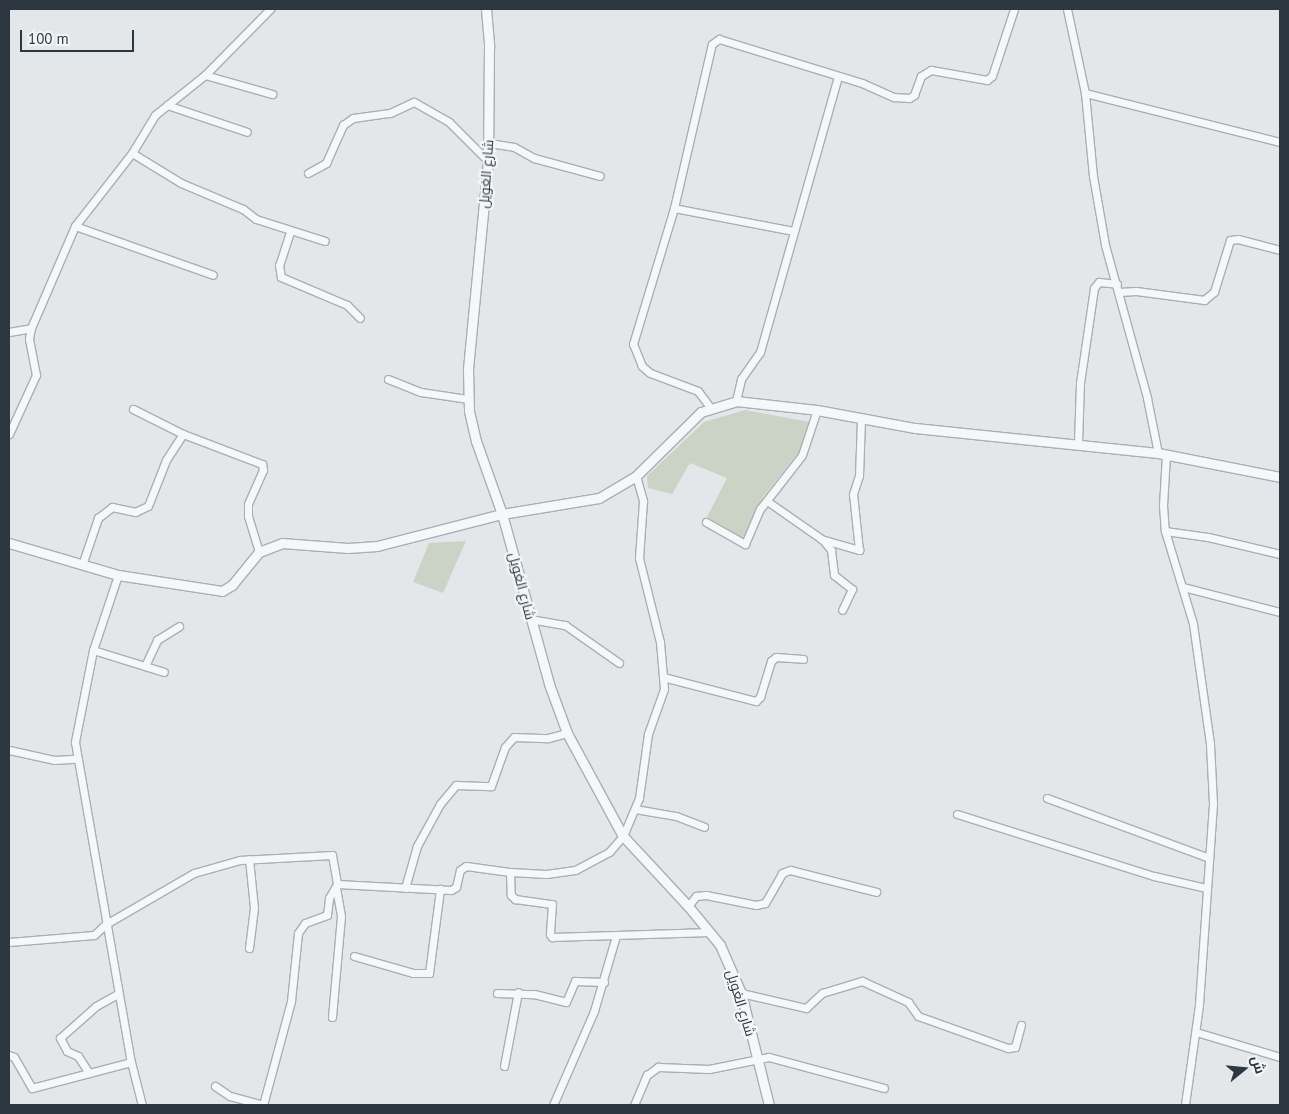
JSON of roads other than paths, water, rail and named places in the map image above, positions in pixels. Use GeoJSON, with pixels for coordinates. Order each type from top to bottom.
{"type":"FeatureCollection","features":[{"type":"Feature","properties":{"kind":"street"},"geometry":{"type":"LineString","coordinates":[[9,434],[36,375],[28,339],[31,328],[74,226],[132,153],[156,115],[205,75],[270,9]]}},
{"type":"Feature","properties":{"kind":"street","name":"شارع الغويل"},"geometry":{"type":"LineString","coordinates":[[486,9],[490,47],[489,143],[468,369],[468,399],[476,441],[502,514],[530,619],[567,733],[623,836],[710,932],[727,959],[741,992],[769,1105]]}},
{"type":"Feature","properties":{"kind":"street"},"geometry":{"type":"LineString","coordinates":[[710,407],[698,391],[650,373],[642,366],[633,344],[674,208],[707,54],[715,40],[903,99],[914,95],[921,76],[931,70],[987,80],[992,76],[1014,9]]}},
{"type":"Feature","properties":{"kind":"street"},"geometry":{"type":"LineString","coordinates":[[1067,9],[1085,94],[1098,213],[1162,454],[1162,505],[1165,531],[1193,624],[1210,744],[1213,804],[1196,1032],[1185,1105]]}},
{"type":"Feature","properties":{"kind":"street"},"geometry":{"type":"LineString","coordinates":[[205,75],[272,94]]}},
{"type":"Feature","properties":{"kind":"street"},"geometry":{"type":"LineString","coordinates":[[736,401],[741,379],[760,352],[838,78]]}},
{"type":"Feature","properties":{"kind":"street"},"geometry":{"type":"LineString","coordinates":[[1085,94],[1280,142]]}},
{"type":"Feature","properties":{"kind":"street"},"geometry":{"type":"LineString","coordinates":[[308,173],[326,163],[343,125],[353,118],[390,113],[414,102],[449,122],[488,161]]}},
{"type":"Feature","properties":{"kind":"street"},"geometry":{"type":"LineString","coordinates":[[167,105],[247,132]]}},
{"type":"Feature","properties":{"kind":"street"},"geometry":{"type":"LineString","coordinates":[[489,143],[514,147],[534,158],[600,176]]}},
{"type":"Feature","properties":{"kind":"street"},"geometry":{"type":"LineString","coordinates":[[132,153],[181,183],[290,232],[325,241]]}},
{"type":"Feature","properties":{"kind":"street"},"geometry":{"type":"LineString","coordinates":[[674,208],[794,231]]}},
{"type":"Feature","properties":{"kind":"street"},"geometry":{"type":"LineString","coordinates":[[74,226],[214,275]]}},
{"type":"Feature","properties":{"kind":"street"},"geometry":{"type":"LineString","coordinates":[[290,232],[279,265],[281,276],[347,305],[360,318]]}},
{"type":"Feature","properties":{"kind":"street"},"geometry":{"type":"LineString","coordinates":[[1078,443],[1079,390],[1094,288],[1099,282],[1118,288],[1204,300],[1214,292],[1230,240],[1238,239],[1280,250]]}},
{"type":"Feature","properties":{"kind":"street"},"geometry":{"type":"LineString","coordinates":[[9,332],[31,328]]}},
{"type":"Feature","properties":{"kind":"street"},"geometry":{"type":"LineString","coordinates":[[388,380],[421,392],[468,399]]}},
{"type":"Feature","properties":{"kind":"street"},"geometry":{"type":"LineString","coordinates":[[9,543],[118,574],[222,591],[232,585],[259,552],[282,543],[348,548],[377,546],[502,514],[599,498],[636,476],[683,427],[710,407],[736,401],[817,410],[915,428],[1078,443],[1162,454],[1280,477]]}},
{"type":"Feature","properties":{"kind":"street"},"geometry":{"type":"LineString","coordinates":[[133,409],[182,434],[262,464],[263,470],[248,504],[250,525],[259,552]]}},
{"type":"Feature","properties":{"kind":"street"},"geometry":{"type":"LineString","coordinates":[[706,522],[745,544],[767,500],[802,455],[817,410]]}},
{"type":"Feature","properties":{"kind":"street"},"geometry":{"type":"LineString","coordinates":[[821,539],[859,550],[853,494],[859,476],[861,418]]}},
{"type":"Feature","properties":{"kind":"street"},"geometry":{"type":"LineString","coordinates":[[82,565],[98,518],[112,507],[135,512],[148,506],[166,460],[182,434]]}},
{"type":"Feature","properties":{"kind":"street"},"geometry":{"type":"LineString","coordinates":[[337,886],[454,890],[460,870],[466,866],[510,872],[546,874],[575,870],[609,852],[623,836],[635,809],[648,734],[664,689],[660,642],[639,558],[643,500],[636,476]]}},
{"type":"Feature","properties":{"kind":"street"},"geometry":{"type":"LineString","coordinates":[[767,500],[821,539],[831,550],[834,575],[852,589],[842,610]]}},
{"type":"Feature","properties":{"kind":"street"},"geometry":{"type":"LineString","coordinates":[[1165,531],[1208,537],[1280,554]]}},
{"type":"Feature","properties":{"kind":"street"},"geometry":{"type":"LineString","coordinates":[[118,574],[93,650],[76,722],[76,759],[118,994],[131,1062],[142,1105]]}},
{"type":"Feature","properties":{"kind":"street"},"geometry":{"type":"LineString","coordinates":[[1183,587],[1280,612]]}},
{"type":"Feature","properties":{"kind":"street"},"geometry":{"type":"LineString","coordinates":[[530,619],[565,626],[619,663]]}},
{"type":"Feature","properties":{"kind":"street"},"geometry":{"type":"LineString","coordinates":[[145,666],[157,640],[179,626]]}},
{"type":"Feature","properties":{"kind":"street"},"geometry":{"type":"LineString","coordinates":[[93,650],[164,672]]}},
{"type":"Feature","properties":{"kind":"street"},"geometry":{"type":"LineString","coordinates":[[664,677],[756,701],[760,697],[771,661],[776,657],[803,658]]}},
{"type":"Feature","properties":{"kind":"street"},"geometry":{"type":"LineString","coordinates":[[405,888],[417,846],[440,804],[456,785],[491,786],[504,747],[514,737],[548,738],[567,733]]}},
{"type":"Feature","properties":{"kind":"street"},"geometry":{"type":"LineString","coordinates":[[9,750],[54,760],[76,759]]}},
{"type":"Feature","properties":{"kind":"street"},"geometry":{"type":"LineString","coordinates":[[1047,798],[1209,858]]}},
{"type":"Feature","properties":{"kind":"street"},"geometry":{"type":"LineString","coordinates":[[635,809],[676,816],[704,826]]}},
{"type":"Feature","properties":{"kind":"street"},"geometry":{"type":"LineString","coordinates":[[957,814],[1154,876],[1206,888]]}},
{"type":"Feature","properties":{"kind":"street"},"geometry":{"type":"LineString","coordinates":[[9,942],[88,937],[101,931],[106,924],[194,873],[249,859],[332,855],[341,916],[332,1017]]}},
{"type":"Feature","properties":{"kind":"street"},"geometry":{"type":"LineString","coordinates":[[249,859],[254,908],[249,948]]}},
{"type":"Feature","properties":{"kind":"street"},"geometry":{"type":"LineString","coordinates":[[688,906],[696,896],[706,895],[761,905],[768,900],[782,873],[790,870],[876,892]]}},
{"type":"Feature","properties":{"kind":"street"},"geometry":{"type":"LineString","coordinates":[[510,872],[512,898],[552,904],[551,937],[710,932]]}},
{"type":"Feature","properties":{"kind":"street"},"geometry":{"type":"LineString","coordinates":[[215,1086],[230,1096],[263,1105],[291,1001],[298,933],[305,923],[327,915],[329,898],[337,886]]}},
{"type":"Feature","properties":{"kind":"street"},"geometry":{"type":"LineString","coordinates":[[354,956],[413,973],[429,973],[440,890]]}},
{"type":"Feature","properties":{"kind":"street"},"geometry":{"type":"LineString","coordinates":[[553,1105],[604,982],[616,936]]}},
{"type":"Feature","properties":{"kind":"street"},"geometry":{"type":"LineString","coordinates":[[741,992],[806,1008],[822,993],[862,980],[908,1002],[918,1016],[1008,1048],[1015,1046],[1021,1025]]}},
{"type":"Feature","properties":{"kind":"street"},"geometry":{"type":"LineString","coordinates":[[497,993],[518,992],[566,1002],[575,981],[604,982]]}},
{"type":"Feature","properties":{"kind":"street"},"geometry":{"type":"LineString","coordinates":[[504,1066],[518,992]]}},
{"type":"Feature","properties":{"kind":"street"},"geometry":{"type":"LineString","coordinates":[[89,1073],[78,1056],[67,1052],[60,1038],[96,1006],[118,994]]}},
{"type":"Feature","properties":{"kind":"street"},"geometry":{"type":"LineString","coordinates":[[1196,1032],[1280,1057]]}},
{"type":"Feature","properties":{"kind":"street"},"geometry":{"type":"LineString","coordinates":[[9,1055],[14,1057],[32,1088],[131,1062]]}},
{"type":"Feature","properties":{"kind":"street"},"geometry":{"type":"LineString","coordinates":[[634,1105],[647,1075],[658,1067],[709,1070],[758,1059],[775,1059],[884,1088]]}}]}
